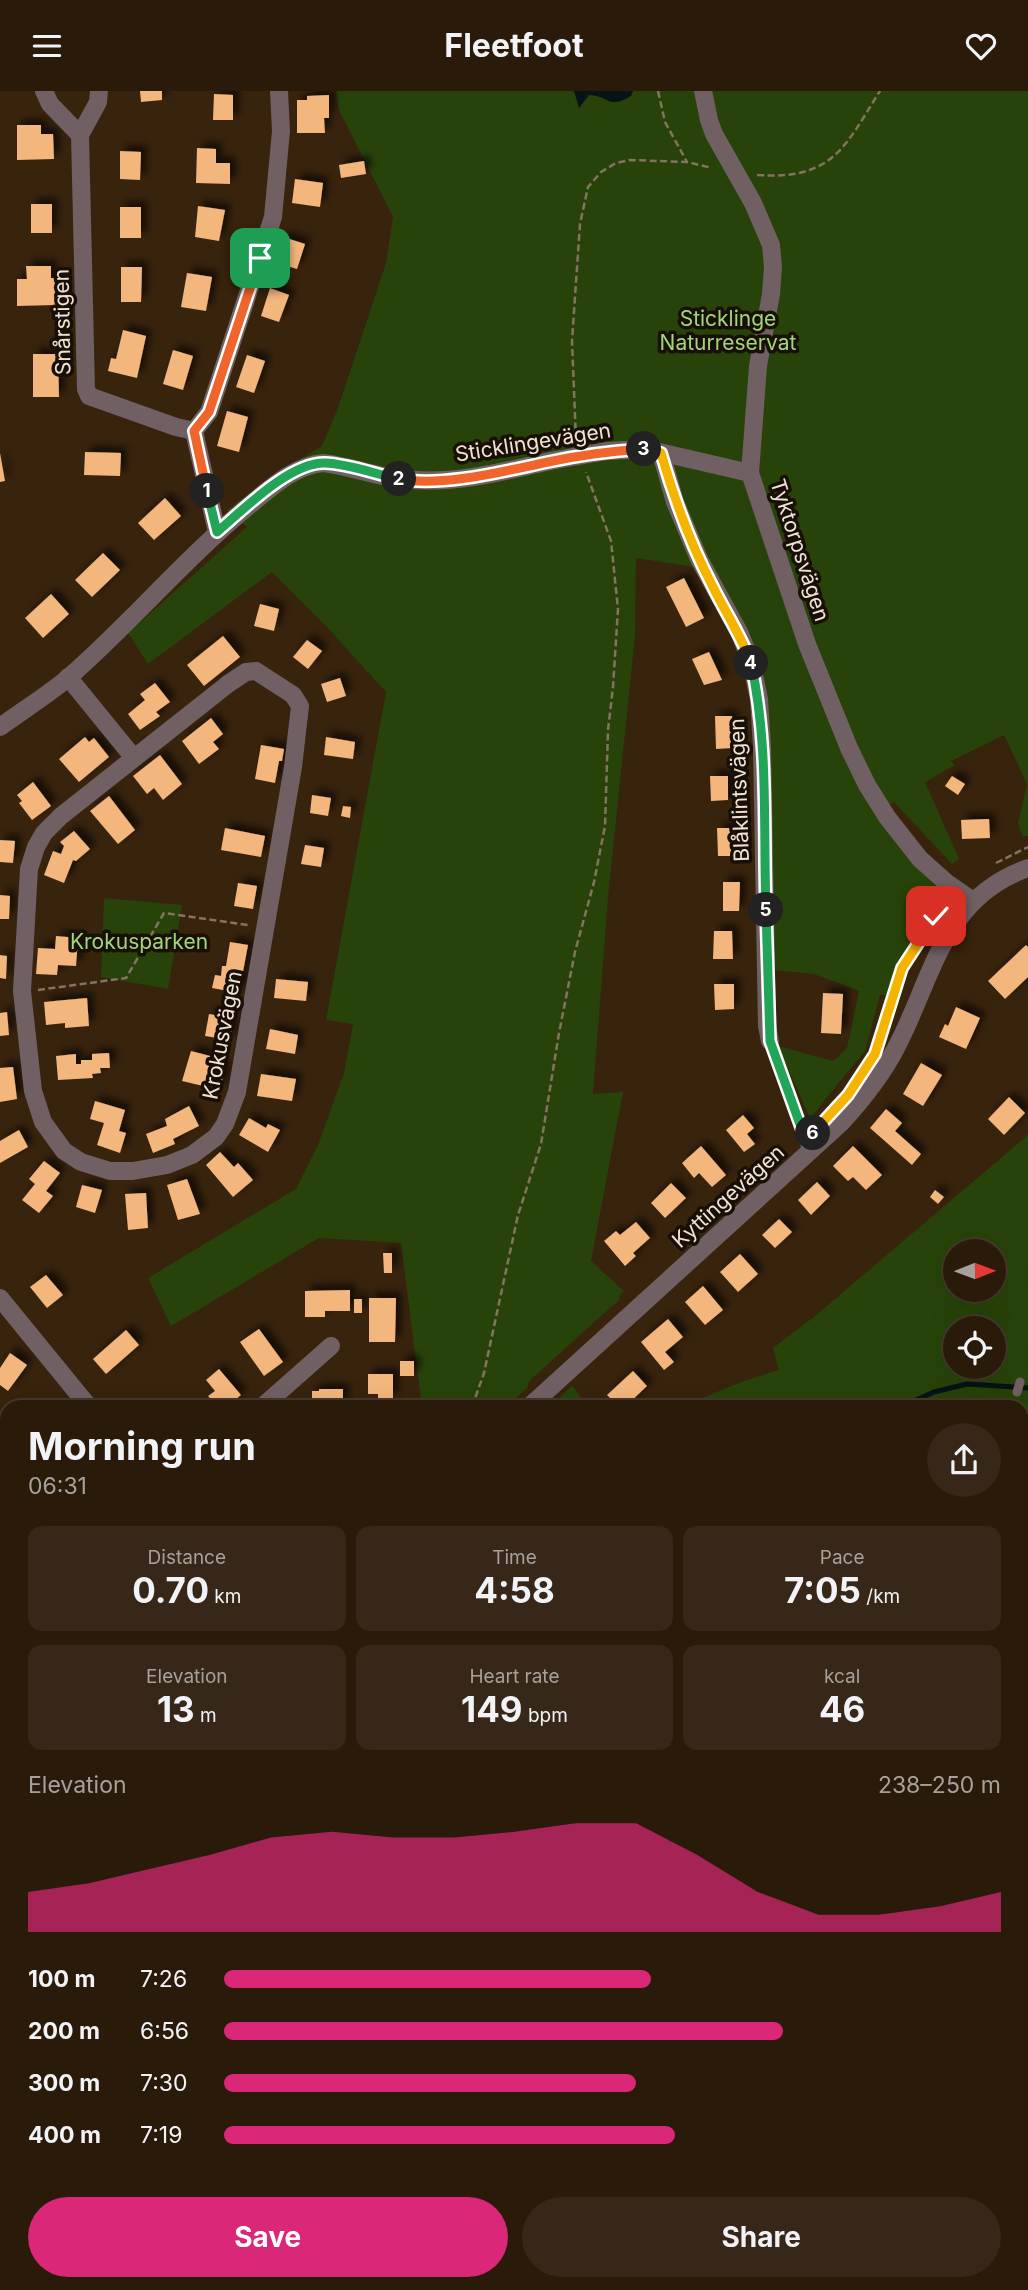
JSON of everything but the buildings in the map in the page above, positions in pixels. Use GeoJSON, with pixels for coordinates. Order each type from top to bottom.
{"type":"FeatureCollection","features":[{"type":"Feature","properties":{"kind":"street"},"geometry":{"type":"LineString","coordinates":[[44,91],[50,104],[80,135]]}},
{"type":"Feature","properties":{"kind":"street","name":"Snårstigen"},"geometry":{"type":"LineString","coordinates":[[99,91],[98,102],[80,135],[86,389],[89,396],[194,431]]}},
{"type":"Feature","properties":{"kind":"street"},"geometry":{"type":"LineString","coordinates":[[217,532],[194,431],[209,412],[273,217],[281,131],[279,91]]}},
{"type":"Feature","properties":{"kind":"street","name":"Tyktorpsvägen"},"geometry":{"type":"LineString","coordinates":[[703,91],[709,120],[734,173],[762,222],[771,245],[771,294],[758,366],[750,473],[807,643],[849,748],[867,785],[887,817],[920,859],[966,896]]}},
{"type":"Feature","properties":{"kind":"street","name":"Sticklingevägen"},"geometry":{"type":"LineString","coordinates":[[0,727],[68,677],[217,532],[287,476],[310,464],[337,464],[404,479],[424,480],[491,475],[607,451],[646,449],[750,473]]}},
{"type":"Feature","properties":{"kind":"street","name":"Blåklintsvägen"},"geometry":{"type":"LineString","coordinates":[[661,453],[675,502],[699,559],[740,634],[751,662],[759,699],[770,1041]]}},
{"type":"Feature","properties":{"kind":"street","name":"Krokusvägen"},"geometry":{"type":"LineString","coordinates":[[256,671],[293,695],[300,706],[293,767],[232,1109],[216,1137],[192,1154],[167,1165],[132,1171],[110,1171],[81,1162],[64,1151],[43,1122],[33,1091],[22,991],[29,869],[36,847],[61,816],[134,758],[246,672],[256,671]]}},
{"type":"Feature","properties":{"kind":"street"},"geometry":{"type":"LineString","coordinates":[[68,677],[134,758]]}},
{"type":"Feature","properties":{"kind":"street","name":"Kyttingevägen"},"geometry":{"type":"LineString","coordinates":[[536,1400],[816,1148],[862,1100],[896,1049],[929,970],[957,920],[966,896],[1028,868]]}},
{"type":"Feature","properties":{"kind":"street"},"geometry":{"type":"LineString","coordinates":[[0,1298],[83,1400]]}},
{"type":"Feature","properties":{"kind":"street"},"geometry":{"type":"LineString","coordinates":[[270,1400],[331,1346]]}},
{"type":"Feature","properties":{"kind":"path"},"geometry":{"type":"LineString","coordinates":[[658,91],[665,122],[687,162]]}},
{"type":"Feature","properties":{"kind":"path"},"geometry":{"type":"LineString","coordinates":[[576,443],[572,341],[580,224],[588,187],[601,172],[616,163],[630,160],[687,162],[734,173],[778,176],[808,171],[838,155],[880,91]]}},
{"type":"Feature","properties":{"kind":"path"},"geometry":{"type":"LineString","coordinates":[[474,1400],[484,1373],[518,1215],[541,1144],[575,952],[594,882],[605,825],[608,730],[618,609],[611,541],[585,468]]}},
{"type":"Feature","properties":{"kind":"path"},"geometry":{"type":"LineString","coordinates":[[992,866],[1028,847]]}},
{"type":"Feature","properties":{"kind":"path"},"geometry":{"type":"LineString","coordinates":[[879,1042],[902,968],[936,916],[966,896]]}},
{"type":"Feature","properties":{"kind":"path"},"geometry":{"type":"LineString","coordinates":[[22,991],[126,978],[164,913],[265,928]]}},
{"type":"Feature","properties":{"kind":"path"},"geometry":{"type":"LineString","coordinates":[[770,1041],[806,1141]]}},
{"type":"Feature","properties":{"kind":"green space","name":"Sticklinge Naturreservat"},"geometry":{"type":"Polygon","coordinates":[[[336,91],[1028,91],[1028,836],[1023,837],[1018,824],[1027,784],[1004,735],[951,761],[955,765],[925,782],[959,859],[952,864],[894,802],[888,805],[951,897],[904,952],[886,995],[880,995],[865,1051],[810,1118],[778,1046],[833,1061],[847,1048],[859,991],[814,974],[775,970],[767,721],[713,570],[636,558],[635,636],[608,898],[593,1094],[623,1092],[591,1261],[624,1291],[619,1296],[620,1299],[529,1381],[527,1388],[514,1400],[421,1400],[401,1243],[319,1238],[171,1326],[148,1278],[296,1189],[318,1145],[344,1073],[353,1024],[326,1020],[386,692],[272,572],[148,664],[128,633],[247,527],[227,510],[270,477],[322,446],[338,408],[386,263],[393,217],[339,110],[336,91]]]}},
{"type":"Feature","properties":{"kind":"green space","name":"Krokusparken"},"geometry":{"type":"Polygon","coordinates":[[[104,898],[182,905],[168,989],[101,977],[104,898]]]}},
{"type":"Feature","properties":{"kind":"green space"},"geometry":{"type":"Polygon","coordinates":[[[1028,1135],[1028,1400],[698,1400],[779,1370],[773,1348],[815,1316],[1028,1135]]]}},
{"type":"Feature","properties":{"kind":"green space"},"geometry":{"type":"Polygon","coordinates":[[[572,1386],[583,1400],[557,1400],[572,1386]]]}},
{"type":"Feature","properties":{"kind":"shaded area"},"geometry":{"type":"Polygon","coordinates":[[[574,91],[633,91],[631,96],[617,102],[589,95],[579,108],[574,91]]]}},
{"type":"Feature","properties":{"kind":"waterway"},"geometry":{"type":"LineString","coordinates":[[916,1400],[934,1392],[967,1384],[1028,1388]]}},
{"type":"Feature","properties":{"kind":"route"},"geometry":{"type":"LineString","coordinates":[[260,258],[209,412],[194,431],[217,532],[270,488],[310,464],[337,464],[382,475],[424,480],[491,475],[607,451],[646,449],[661,453],[675,502],[699,559],[740,634],[751,662],[759,699],[768,1026],[770,1041],[806,1141],[848,1095],[875,1054],[902,968],[936,916]]}}]}
